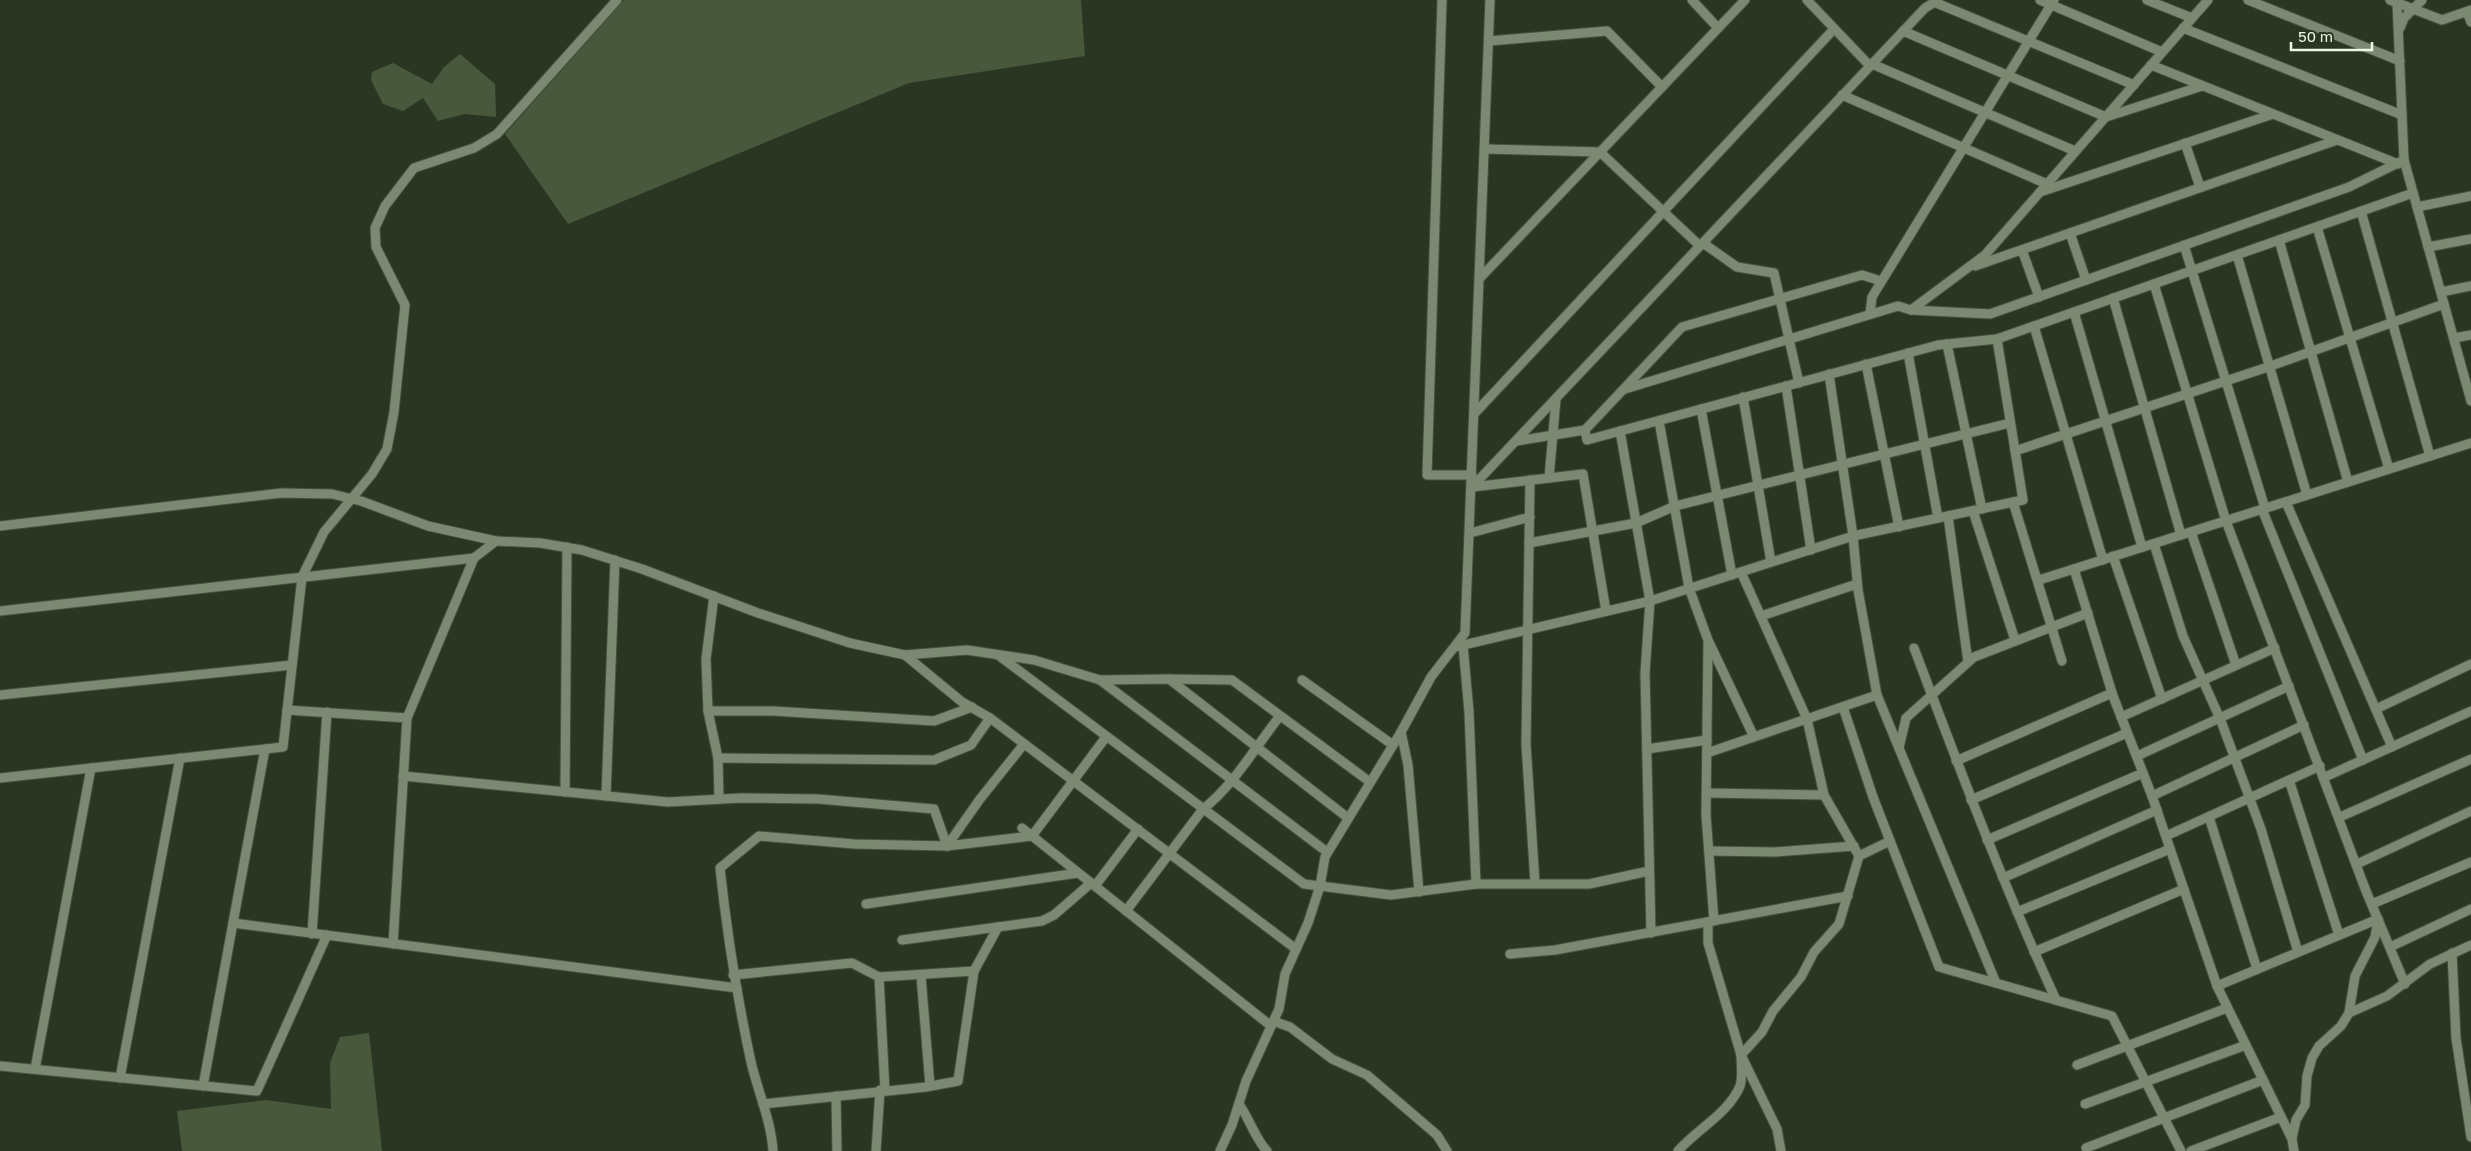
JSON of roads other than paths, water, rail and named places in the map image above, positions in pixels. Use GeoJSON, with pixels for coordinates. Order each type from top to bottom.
{"type":"FeatureCollection","features":[{"type":"Feature","properties":{"kind":"street"},"geometry":{"type":"LineString","coordinates":[[0,778],[283,747],[302,577],[324,532],[350,498],[372,474],[387,449],[394,412],[405,305],[376,246],[376,228],[385,206],[414,168],[474,148],[497,134],[617,0]]}},
{"type":"Feature","properties":{"kind":"street"},"geometry":{"type":"LineString","coordinates":[[1442,0],[1427,474],[1472,475]]}},
{"type":"Feature","properties":{"kind":"street"},"geometry":{"type":"LineString","coordinates":[[1220,1151],[1246,1081],[1280,1009],[1285,974],[1308,923],[1320,886],[1328,852],[1401,732],[1431,677],[1459,646],[1465,633],[1490,0]]}},
{"type":"Feature","properties":{"kind":"street"},"geometry":{"type":"LineString","coordinates":[[1692,0],[1718,28]]}},
{"type":"Feature","properties":{"kind":"street"},"geometry":{"type":"LineString","coordinates":[[1480,278],[1745,0]]}},
{"type":"Feature","properties":{"kind":"street"},"geometry":{"type":"LineString","coordinates":[[1807,0],[1871,65],[2075,152]]}},
{"type":"Feature","properties":{"kind":"street"},"geometry":{"type":"LineString","coordinates":[[2040,0],[2052,2],[2162,52]]}},
{"type":"Feature","properties":{"kind":"street"},"geometry":{"type":"LineString","coordinates":[[2147,0],[2192,18]]}},
{"type":"Feature","properties":{"kind":"street"},"geometry":{"type":"LineString","coordinates":[[1911,310],[1985,255],[2208,0]]}},
{"type":"Feature","properties":{"kind":"street"},"geometry":{"type":"LineString","coordinates":[[2248,0],[2400,62]]}},
{"type":"Feature","properties":{"kind":"street"},"geometry":{"type":"LineString","coordinates":[[2398,31],[2404,18],[2422,0]]}},
{"type":"Feature","properties":{"kind":"street"},"geometry":{"type":"LineString","coordinates":[[1472,488],[1871,65],[1926,8],[1936,1],[2134,85]]}},
{"type":"Feature","properties":{"kind":"street"},"geometry":{"type":"LineString","coordinates":[[2471,22],[2469,11],[2442,20],[2394,1],[2400,62],[2401,162],[2413,193],[2471,399]]}},
{"type":"Feature","properties":{"kind":"street"},"geometry":{"type":"LineString","coordinates":[[1870,314],[1872,296],[2052,2]]}},
{"type":"Feature","properties":{"kind":"street"},"geometry":{"type":"LineString","coordinates":[[2183,28],[2402,115]]}},
{"type":"Feature","properties":{"kind":"street"},"geometry":{"type":"LineString","coordinates":[[1475,413],[1834,29]]}},
{"type":"Feature","properties":{"kind":"street"},"geometry":{"type":"LineString","coordinates":[[1489,41],[1607,31],[1662,87]]}},
{"type":"Feature","properties":{"kind":"street"},"geometry":{"type":"LineString","coordinates":[[1903,32],[2106,117],[2202,86]]}},
{"type":"Feature","properties":{"kind":"street"},"geometry":{"type":"LineString","coordinates":[[2151,65],[2338,140],[2401,162]]}},
{"type":"Feature","properties":{"kind":"street"},"geometry":{"type":"LineString","coordinates":[[1842,96],[2047,184]]}},
{"type":"Feature","properties":{"kind":"street"},"geometry":{"type":"LineString","coordinates":[[2040,192],[2273,114]]}},
{"type":"Feature","properties":{"kind":"street"},"geometry":{"type":"LineString","coordinates":[[1965,270],[2338,140]]}},
{"type":"Feature","properties":{"kind":"street"},"geometry":{"type":"LineString","coordinates":[[2185,143],[2200,187]]}},
{"type":"Feature","properties":{"kind":"street"},"geometry":{"type":"LineString","coordinates":[[1485,149],[1600,152],[1701,245],[1737,267],[1774,273],[1791,339],[1799,382]]}},
{"type":"Feature","properties":{"kind":"street"},"geometry":{"type":"LineString","coordinates":[[1625,389],[1898,306],[1911,310],[1990,314],[2349,187],[2401,162]]}},
{"type":"Feature","properties":{"kind":"street"},"geometry":{"type":"LineString","coordinates":[[1585,430],[1587,440],[1908,353],[1947,344],[1996,339],[2413,193]]}},
{"type":"Feature","properties":{"kind":"street"},"geometry":{"type":"LineString","coordinates":[[2417,207],[2471,196]]}},
{"type":"Feature","properties":{"kind":"street"},"geometry":{"type":"LineString","coordinates":[[2361,211],[2430,456]]}},
{"type":"Feature","properties":{"kind":"street"},"geometry":{"type":"LineString","coordinates":[[2317,226],[2389,469]]}},
{"type":"Feature","properties":{"kind":"street"},"geometry":{"type":"LineString","coordinates":[[2070,233],[2086,280]]}},
{"type":"Feature","properties":{"kind":"street"},"geometry":{"type":"LineString","coordinates":[[2428,247],[2471,239]]}},
{"type":"Feature","properties":{"kind":"street"},"geometry":{"type":"LineString","coordinates":[[2279,240],[2348,482]]}},
{"type":"Feature","properties":{"kind":"street"},"geometry":{"type":"LineString","coordinates":[[2184,245],[2227,381],[2264,509],[2363,760]]}},
{"type":"Feature","properties":{"kind":"street"},"geometry":{"type":"LineString","coordinates":[[2022,250],[2039,297]]}},
{"type":"Feature","properties":{"kind":"street"},"geometry":{"type":"LineString","coordinates":[[2236,255],[2307,495]]}},
{"type":"Feature","properties":{"kind":"street"},"geometry":{"type":"LineString","coordinates":[[1516,440],[1585,430],[1682,327],[1862,275],[1881,281]]}},
{"type":"Feature","properties":{"kind":"street"},"geometry":{"type":"LineString","coordinates":[[2154,284],[2226,521],[2372,904],[2405,984]]}},
{"type":"Feature","properties":{"kind":"street"},"geometry":{"type":"LineString","coordinates":[[2441,292],[2471,286]]}},
{"type":"Feature","properties":{"kind":"street"},"geometry":{"type":"LineString","coordinates":[[2113,298],[2181,535]]}},
{"type":"Feature","properties":{"kind":"street"},"geometry":{"type":"LineString","coordinates":[[2015,452],[2268,367],[2444,304]]}},
{"type":"Feature","properties":{"kind":"street"},"geometry":{"type":"LineString","coordinates":[[2074,312],[2142,547]]}},
{"type":"Feature","properties":{"kind":"street"},"geometry":{"type":"LineString","coordinates":[[2034,326],[2102,560]]}},
{"type":"Feature","properties":{"kind":"street"},"geometry":{"type":"LineString","coordinates":[[2454,338],[2471,335]]}},
{"type":"Feature","properties":{"kind":"street"},"geometry":{"type":"LineString","coordinates":[[1459,646],[1650,601],[1853,536],[2023,500],[1996,339]]}},
{"type":"Feature","properties":{"kind":"street"},"geometry":{"type":"LineString","coordinates":[[1947,344],[1966,434],[1978,510],[2015,640]]}},
{"type":"Feature","properties":{"kind":"street"},"geometry":{"type":"LineString","coordinates":[[1908,353],[1938,518]]}},
{"type":"Feature","properties":{"kind":"street"},"geometry":{"type":"LineString","coordinates":[[1866,364],[1899,527]]}},
{"type":"Feature","properties":{"kind":"street"},"geometry":{"type":"LineString","coordinates":[[1829,374],[1853,536],[1857,584],[1877,695],[1996,983]]}},
{"type":"Feature","properties":{"kind":"street"},"geometry":{"type":"LineString","coordinates":[[1786,386],[1811,550]]}},
{"type":"Feature","properties":{"kind":"street"},"geometry":{"type":"LineString","coordinates":[[1744,398],[1771,562]]}},
{"type":"Feature","properties":{"kind":"street"},"geometry":{"type":"LineString","coordinates":[[1549,478],[1556,399]]}},
{"type":"Feature","properties":{"kind":"street"},"geometry":{"type":"LineString","coordinates":[[1701,409],[1732,575]]}},
{"type":"Feature","properties":{"kind":"street"},"geometry":{"type":"LineString","coordinates":[[1659,420],[1689,588],[1708,640],[1754,737]]}},
{"type":"Feature","properties":{"kind":"street"},"geometry":{"type":"LineString","coordinates":[[1529,543],[1636,523],[1674,506],[2010,423]]}},
{"type":"Feature","properties":{"kind":"street"},"geometry":{"type":"LineString","coordinates":[[1620,431],[1650,601],[1645,673],[1651,932]]}},
{"type":"Feature","properties":{"kind":"street"},"geometry":{"type":"LineString","coordinates":[[2038,580],[2471,443]]}},
{"type":"Feature","properties":{"kind":"street"},"geometry":{"type":"LineString","coordinates":[[1472,488],[1583,474],[1606,611]]}},
{"type":"Feature","properties":{"kind":"street"},"geometry":{"type":"LineString","coordinates":[[1530,480],[1526,744],[1535,883]]}},
{"type":"Feature","properties":{"kind":"street"},"geometry":{"type":"LineString","coordinates":[[0,526],[281,493],[332,494],[350,498],[428,526],[496,542],[540,543],[567,547],[615,560],[850,643],[904,655],[967,650],[1034,660],[1100,680],[1232,680],[1370,782]]}},
{"type":"Feature","properties":{"kind":"street"},"geometry":{"type":"LineString","coordinates":[[2013,502],[2062,661]]}},
{"type":"Feature","properties":{"kind":"street"},"geometry":{"type":"LineString","coordinates":[[2286,502],[2392,747]]}},
{"type":"Feature","properties":{"kind":"street"},"geometry":{"type":"LineString","coordinates":[[1948,516],[1968,662]]}},
{"type":"Feature","properties":{"kind":"street"},"geometry":{"type":"LineString","coordinates":[[1470,533],[1530,517]]}},
{"type":"Feature","properties":{"kind":"street"},"geometry":{"type":"LineString","coordinates":[[2191,532],[2236,665]]}},
{"type":"Feature","properties":{"kind":"street"},"geometry":{"type":"LineString","coordinates":[[0,611],[474,558],[496,542]]}},
{"type":"Feature","properties":{"kind":"street"},"geometry":{"type":"LineString","coordinates":[[2154,544],[2183,636],[2220,718],[2249,798],[2298,952]]}},
{"type":"Feature","properties":{"kind":"street"},"geometry":{"type":"LineString","coordinates":[[565,792],[567,547]]}},
{"type":"Feature","properties":{"kind":"street"},"geometry":{"type":"LineString","coordinates":[[2113,556],[2162,698]]}},
{"type":"Feature","properties":{"kind":"street"},"geometry":{"type":"LineString","coordinates":[[393,944],[407,718],[474,558]]}},
{"type":"Feature","properties":{"kind":"street"},"geometry":{"type":"LineString","coordinates":[[606,796],[615,560]]}},
{"type":"Feature","properties":{"kind":"street"},"geometry":{"type":"LineString","coordinates":[[2074,569],[2112,693],[2157,810],[2216,986],[2282,1117],[2292,1139],[2294,1151]]}},
{"type":"Feature","properties":{"kind":"street"},"geometry":{"type":"LineString","coordinates":[[1678,1151],[1691,1137],[1724,1109],[1740,1086],[1741,1055],[1762,1032],[1773,1011],[1801,977],[1814,952],[1838,924],[1859,856],[1824,795],[1807,719],[1741,572]]}},
{"type":"Feature","properties":{"kind":"street"},"geometry":{"type":"LineString","coordinates":[[1761,616],[1857,584]]}},
{"type":"Feature","properties":{"kind":"street"},"geometry":{"type":"LineString","coordinates":[[714,596],[706,659],[708,711],[718,758],[718,800]]}},
{"type":"Feature","properties":{"kind":"street"},"geometry":{"type":"LineString","coordinates":[[1899,748],[1906,718],[1916,706],[1932,696],[1974,657],[2052,625],[2088,613]]}},
{"type":"Feature","properties":{"kind":"street"},"geometry":{"type":"LineString","coordinates":[[1708,640],[1707,793],[1711,921],[1708,943],[1741,1055],[1777,1130],[1781,1151]]}},
{"type":"Feature","properties":{"kind":"street"},"geometry":{"type":"LineString","coordinates":[[1459,646],[1469,712],[1476,884]]}},
{"type":"Feature","properties":{"kind":"street"},"geometry":{"type":"LineString","coordinates":[[1914,648],[1987,840],[2056,1000]]}},
{"type":"Feature","properties":{"kind":"street"},"geometry":{"type":"LineString","coordinates":[[2121,717],[2274,648]]}},
{"type":"Feature","properties":{"kind":"street"},"geometry":{"type":"LineString","coordinates":[[904,655],[1296,948]]}},
{"type":"Feature","properties":{"kind":"street"},"geometry":{"type":"LineString","coordinates":[[998,655],[1304,884],[1392,895],[1476,884],[1589,884],[1649,871]]}},
{"type":"Feature","properties":{"kind":"street"},"geometry":{"type":"LineString","coordinates":[[2376,709],[2471,664]]}},
{"type":"Feature","properties":{"kind":"street"},"geometry":{"type":"LineString","coordinates":[[0,695],[292,665]]}},
{"type":"Feature","properties":{"kind":"street"},"geometry":{"type":"LineString","coordinates":[[1169,679],[1348,818]]}},
{"type":"Feature","properties":{"kind":"street"},"geometry":{"type":"LineString","coordinates":[[1100,680],[1328,852]]}},
{"type":"Feature","properties":{"kind":"street"},"geometry":{"type":"LineString","coordinates":[[1302,680],[1393,745]]}},
{"type":"Feature","properties":{"kind":"street"},"geometry":{"type":"LineString","coordinates":[[2137,756],[2289,686]]}},
{"type":"Feature","properties":{"kind":"street"},"geometry":{"type":"LineString","coordinates":[[1956,761],[2112,693]]}},
{"type":"Feature","properties":{"kind":"street"},"geometry":{"type":"LineString","coordinates":[[1707,753],[1877,695]]}},
{"type":"Feature","properties":{"kind":"street"},"geometry":{"type":"LineString","coordinates":[[708,711],[773,711],[934,721],[972,707]]}},
{"type":"Feature","properties":{"kind":"street"},"geometry":{"type":"LineString","coordinates":[[1843,707],[1890,841],[1939,967],[2112,1016],[2166,1118],[2181,1151]]}},
{"type":"Feature","properties":{"kind":"street"},"geometry":{"type":"LineString","coordinates":[[287,710],[407,718]]}},
{"type":"Feature","properties":{"kind":"street"},"geometry":{"type":"LineString","coordinates":[[2325,777],[2471,711]]}},
{"type":"Feature","properties":{"kind":"street"},"geometry":{"type":"LineString","coordinates":[[312,934],[327,712]]}},
{"type":"Feature","properties":{"kind":"street"},"geometry":{"type":"LineString","coordinates":[[1126,911],[1203,809],[1232,780],[1280,716]]}},
{"type":"Feature","properties":{"kind":"street"},"geometry":{"type":"LineString","coordinates":[[718,758],[934,760],[971,746],[990,718]]}},
{"type":"Feature","properties":{"kind":"street"},"geometry":{"type":"LineString","coordinates":[[2152,796],[2304,725]]}},
{"type":"Feature","properties":{"kind":"street"},"geometry":{"type":"LineString","coordinates":[[1401,732],[1408,765],[1418,892]]}},
{"type":"Feature","properties":{"kind":"street"},"geometry":{"type":"LineString","coordinates":[[1971,800],[2128,733]]}},
{"type":"Feature","properties":{"kind":"street"},"geometry":{"type":"LineString","coordinates":[[773,1151],[772,1132],[751,1064],[733,975],[720,868],[759,836],[854,844],[947,846],[1032,836],[1106,737]]}},
{"type":"Feature","properties":{"kind":"street"},"geometry":{"type":"LineString","coordinates":[[1647,749],[1707,740]]}},
{"type":"Feature","properties":{"kind":"street"},"geometry":{"type":"LineString","coordinates":[[947,846],[980,799],[1024,744]]}},
{"type":"Feature","properties":{"kind":"street"},"geometry":{"type":"LineString","coordinates":[[203,1086],[265,749]]}},
{"type":"Feature","properties":{"kind":"street"},"geometry":{"type":"LineString","coordinates":[[120,1078],[180,758]]}},
{"type":"Feature","properties":{"kind":"street"},"geometry":{"type":"LineString","coordinates":[[2340,816],[2471,759]]}},
{"type":"Feature","properties":{"kind":"street"},"geometry":{"type":"LineString","coordinates":[[2166,836],[2320,766]]}},
{"type":"Feature","properties":{"kind":"street"},"geometry":{"type":"LineString","coordinates":[[35,1069],[91,768]]}},
{"type":"Feature","properties":{"kind":"street"},"geometry":{"type":"LineString","coordinates":[[1987,840],[2143,773]]}},
{"type":"Feature","properties":{"kind":"street"},"geometry":{"type":"LineString","coordinates":[[404,776],[668,802],[818,799],[934,810],[947,846]]}},
{"type":"Feature","properties":{"kind":"street"},"geometry":{"type":"LineString","coordinates":[[2288,780],[2339,935]]}},
{"type":"Feature","properties":{"kind":"street"},"geometry":{"type":"LineString","coordinates":[[1707,793],[1824,795]]}},
{"type":"Feature","properties":{"kind":"street"},"geometry":{"type":"LineString","coordinates":[[2003,878],[2157,810]]}},
{"type":"Feature","properties":{"kind":"street"},"geometry":{"type":"LineString","coordinates":[[2357,864],[2471,811]]}},
{"type":"Feature","properties":{"kind":"street"},"geometry":{"type":"LineString","coordinates":[[2209,817],[2257,969]]}},
{"type":"Feature","properties":{"kind":"street"},"geometry":{"type":"LineString","coordinates":[[1022,828],[1272,1024],[1290,1027],[1332,1059],[1367,1075],[1436,1135],[1447,1151]]}},
{"type":"Feature","properties":{"kind":"street"},"geometry":{"type":"LineString","coordinates":[[902,940],[1048,918],[1093,885],[1138,829]]}},
{"type":"Feature","properties":{"kind":"street"},"geometry":{"type":"LineString","coordinates":[[1859,856],[1890,841]]}},
{"type":"Feature","properties":{"kind":"street"},"geometry":{"type":"LineString","coordinates":[[1709,851],[1774,852],[1854,846]]}},
{"type":"Feature","properties":{"kind":"street"},"geometry":{"type":"LineString","coordinates":[[2017,912],[2170,849]]}},
{"type":"Feature","properties":{"kind":"street"},"geometry":{"type":"LineString","coordinates":[[2372,904],[2471,862]]}},
{"type":"Feature","properties":{"kind":"street"},"geometry":{"type":"LineString","coordinates":[[866,904],[1078,873]]}},
{"type":"Feature","properties":{"kind":"street"},"geometry":{"type":"LineString","coordinates":[[2034,952],[2184,889]]}},
{"type":"Feature","properties":{"kind":"street"},"geometry":{"type":"LineString","coordinates":[[1510,954],[1555,950],[1848,896]]}},
{"type":"Feature","properties":{"kind":"street"},"geometry":{"type":"LineString","coordinates":[[2390,947],[2471,909]]}},
{"type":"Feature","properties":{"kind":"street"},"geometry":{"type":"LineString","coordinates":[[2216,986],[2378,919]]}},
{"type":"Feature","properties":{"kind":"street"},"geometry":{"type":"LineString","coordinates":[[2288,1151],[2296,1120],[2304,1105],[2307,1076],[2312,1058],[2319,1046],[2341,1026],[2349,1013],[2355,976],[2375,937],[2378,919]]}},
{"type":"Feature","properties":{"kind":"street"},"geometry":{"type":"LineString","coordinates":[[233,923],[737,988]]}},
{"type":"Feature","properties":{"kind":"street"},"geometry":{"type":"LineString","coordinates":[[763,1104],[930,1086],[958,1081],[974,972],[998,927]]}},
{"type":"Feature","properties":{"kind":"street"},"geometry":{"type":"LineString","coordinates":[[0,1066],[257,1091],[327,936]]}},
{"type":"Feature","properties":{"kind":"street"},"geometry":{"type":"LineString","coordinates":[[2349,1013],[2387,996],[2430,964],[2471,945]]}},
{"type":"Feature","properties":{"kind":"street"},"geometry":{"type":"LineString","coordinates":[[2452,954],[2456,1038],[2471,1137]]}},
{"type":"Feature","properties":{"kind":"street"},"geometry":{"type":"LineString","coordinates":[[733,975],[852,963],[878,977],[974,972]]}},
{"type":"Feature","properties":{"kind":"street"},"geometry":{"type":"LineString","coordinates":[[921,976],[930,1086]]}},
{"type":"Feature","properties":{"kind":"street"},"geometry":{"type":"LineString","coordinates":[[876,1151],[883,1090],[878,977]]}},
{"type":"Feature","properties":{"kind":"street"},"geometry":{"type":"LineString","coordinates":[[2077,1065],[2227,1008]]}},
{"type":"Feature","properties":{"kind":"street"},"geometry":{"type":"LineString","coordinates":[[2085,1104],[2246,1045]]}},
{"type":"Feature","properties":{"kind":"street"},"geometry":{"type":"LineString","coordinates":[[2086,1148],[2264,1080]]}},
{"type":"Feature","properties":{"kind":"street"},"geometry":{"type":"LineString","coordinates":[[836,1096],[837,1151]]}},
{"type":"Feature","properties":{"kind":"street"},"geometry":{"type":"LineString","coordinates":[[1239,1104],[1251,1121],[1261,1145],[1268,1151]]}},
{"type":"Feature","properties":{"kind":"street"},"geometry":{"type":"LineString","coordinates":[[2191,1151],[2282,1117]]}}]}
